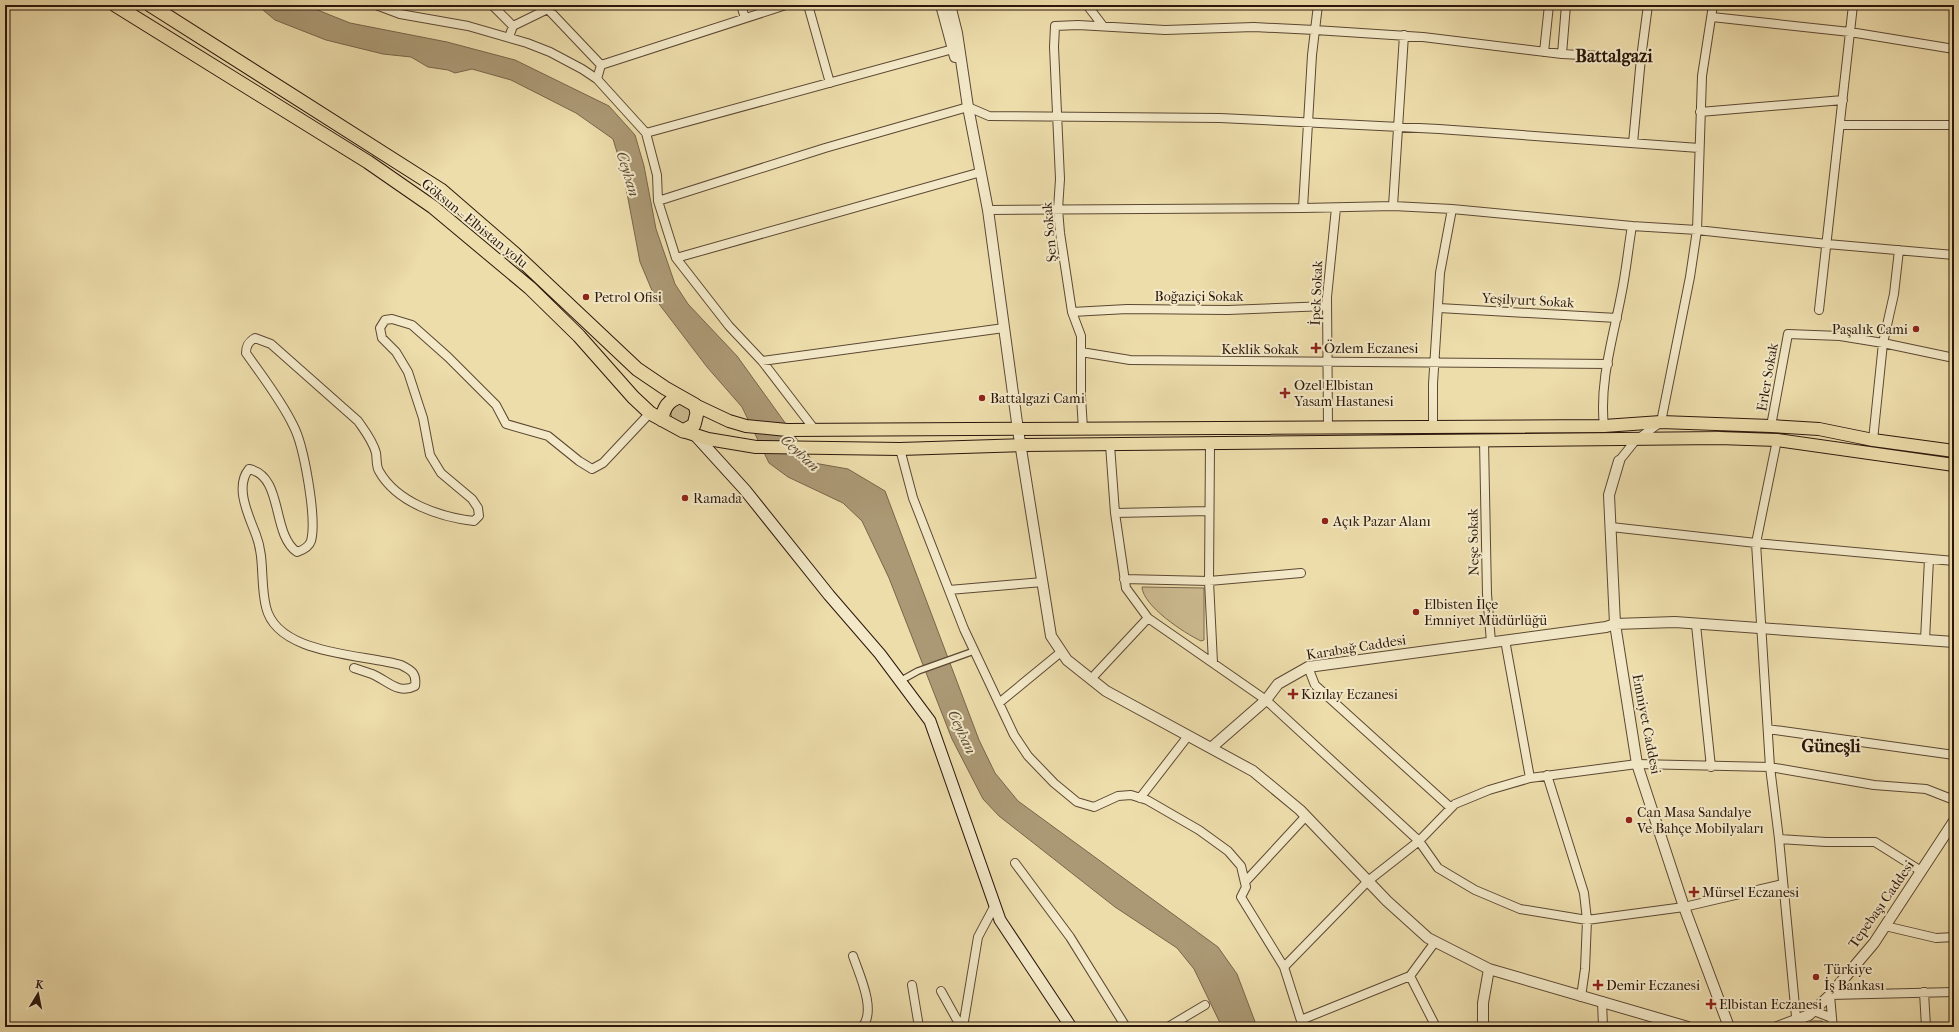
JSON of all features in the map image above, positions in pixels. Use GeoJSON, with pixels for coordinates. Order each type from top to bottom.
{"type":"FeatureCollection","features":[{"type":"Feature","properties":{"kind":"highway","name":"Göksun - Elbistan yolu"},"geometry":{"type":"LineString","coordinates":[[115,5],[368,162],[433,207],[530,288],[579,336],[633,397],[650,413],[689,433]]}},
{"type":"Feature","properties":{"kind":"highway","name":"Göksun - Elbistan yolu"},"geometry":{"type":"LineString","coordinates":[[150,5],[441,190],[515,254],[637,369],[695,405]]}},
{"type":"Feature","properties":{"kind":"highway"},"geometry":{"type":"LineString","coordinates":[[662,420],[663,414],[669,402],[680,397]]}},
{"type":"Feature","properties":{"kind":"highway"},"geometry":{"type":"LineString","coordinates":[[689,433],[694,425],[697,413],[695,405]]}},
{"type":"Feature","properties":{"kind":"main road","name":"Göksun - Elbistan yolu"},"geometry":{"type":"LineString","coordinates":[[695,405],[729,421],[746,426],[787,430],[1604,426],[1660,422],[1771,426],[1819,430],[1872,440],[1954,451]]}},
{"type":"Feature","properties":{"kind":"main road","name":"Göksun - Elbistan yolu"},"geometry":{"type":"LineString","coordinates":[[689,433],[715,441],[756,447],[900,449],[1022,445],[1719,438],[1777,440],[1954,465]]}},
{"type":"Feature","properties":{"kind":"main road"},"geometry":{"type":"LineString","coordinates":[[689,433],[745,490],[829,596],[880,654],[930,721],[994,907],[1000,920],[1071,1027]]}},
{"type":"Feature","properties":{"kind":"street"},"geometry":{"type":"LineString","coordinates":[[376,5],[412,17],[468,26],[508,36],[550,52],[597,79],[646,133],[657,175],[658,201],[676,258],[729,326],[762,362],[815,430]]}},
{"type":"Feature","properties":{"kind":"street"},"geometry":{"type":"LineString","coordinates":[[492,5],[513,26]]}},
{"type":"Feature","properties":{"kind":"street"},"geometry":{"type":"LineString","coordinates":[[508,36],[513,26],[546,7],[556,5]]}},
{"type":"Feature","properties":{"kind":"street"},"geometry":{"type":"LineString","coordinates":[[741,5],[745,18]]}},
{"type":"Feature","properties":{"kind":"street"},"geometry":{"type":"LineString","coordinates":[[601,65],[786,5]]}},
{"type":"Feature","properties":{"kind":"street"},"geometry":{"type":"LineString","coordinates":[[808,5],[830,83]]}},
{"type":"Feature","properties":{"kind":"street"},"geometry":{"type":"LineString","coordinates":[[941,5],[968,107]]}},
{"type":"Feature","properties":{"kind":"street"},"geometry":{"type":"LineString","coordinates":[[950,5],[957,33],[968,107],[988,210],[1018,430],[1022,445],[1051,636],[1061,652],[1067,660],[1106,690],[1253,771],[1306,816],[1368,881],[1428,938],[1489,969],[1581,997],[1602,1001],[1685,1027]]}},
{"type":"Feature","properties":{"kind":"street"},"geometry":{"type":"LineString","coordinates":[[1087,5],[1102,26],[1165,30],[1254,27],[1315,30],[1404,36],[1562,54],[1641,58]]}},
{"type":"Feature","properties":{"kind":"street"},"geometry":{"type":"LineString","coordinates":[[1303,208],[1307,123],[1318,5]]}},
{"type":"Feature","properties":{"kind":"street"},"geometry":{"type":"LineString","coordinates":[[1544,52],[1549,5]]}},
{"type":"Feature","properties":{"kind":"street"},"geometry":{"type":"LineString","coordinates":[[1562,54],[1566,5]]}},
{"type":"Feature","properties":{"kind":"street"},"geometry":{"type":"LineString","coordinates":[[1633,143],[1641,58],[1648,5]]}},
{"type":"Feature","properties":{"kind":"street"},"geometry":{"type":"LineString","coordinates":[[1619,462],[1635,440],[1660,422],[1690,277],[1697,230],[1702,76],[1713,5]]}},
{"type":"Feature","properties":{"kind":"street"},"geometry":{"type":"LineString","coordinates":[[1819,310],[1853,5]]}},
{"type":"Feature","properties":{"kind":"street"},"geometry":{"type":"LineString","coordinates":[[546,7],[601,65]]}},
{"type":"Feature","properties":{"kind":"street"},"geometry":{"type":"LineString","coordinates":[[1712,17],[1850,32],[1954,49]]}},
{"type":"Feature","properties":{"kind":"street","name":"Şen Sokak"},"geometry":{"type":"LineString","coordinates":[[1083,429],[1081,336],[1072,312],[1058,209],[1060,179],[1054,47],[1055,26],[1078,24],[1102,26]]}},
{"type":"Feature","properties":{"kind":"street"},"geometry":{"type":"LineString","coordinates":[[1393,206],[1404,36]]}},
{"type":"Feature","properties":{"kind":"street"},"geometry":{"type":"LineString","coordinates":[[646,133],[952,49]]}},
{"type":"Feature","properties":{"kind":"street"},"geometry":{"type":"LineString","coordinates":[[597,79],[601,65]]}},
{"type":"Feature","properties":{"kind":"street"},"geometry":{"type":"LineString","coordinates":[[1700,112],[1842,100]]}},
{"type":"Feature","properties":{"kind":"street"},"geometry":{"type":"LineString","coordinates":[[658,201],[824,148],[968,107],[989,116],[1220,118],[1398,127],[1699,148]]}},
{"type":"Feature","properties":{"kind":"street"},"geometry":{"type":"LineString","coordinates":[[1840,125],[1954,125]]}},
{"type":"Feature","properties":{"kind":"street"},"geometry":{"type":"LineString","coordinates":[[676,258],[981,172]]}},
{"type":"Feature","properties":{"kind":"street"},"geometry":{"type":"LineString","coordinates":[[988,210],[1336,208],[1393,206],[1452,209],[1632,226],[1697,230],[1827,244],[1954,255]]}},
{"type":"Feature","properties":{"kind":"street","name":"İpek Sokak"},"geometry":{"type":"LineString","coordinates":[[1328,428],[1327,306],[1331,241],[1336,208]]}},
{"type":"Feature","properties":{"kind":"street"},"geometry":{"type":"LineString","coordinates":[[1432,427],[1440,273],[1452,209]]}},
{"type":"Feature","properties":{"kind":"street"},"geometry":{"type":"LineString","coordinates":[[1604,426],[1603,414],[1608,364],[1632,226]]}},
{"type":"Feature","properties":{"kind":"street"},"geometry":{"type":"LineString","coordinates":[[1872,440],[1884,343],[1894,294],[1900,250]]}},
{"type":"Feature","properties":{"kind":"street","name":"Boğaziçi Sokak"},"geometry":{"type":"LineString","coordinates":[[1072,312],[1127,309],[1228,310],[1327,306]]}},
{"type":"Feature","properties":{"kind":"street","name":"Yeşilyurt Sokak"},"geometry":{"type":"LineString","coordinates":[[1439,308],[1617,318]]}},
{"type":"Feature","properties":{"kind":"street"},"geometry":{"type":"LineString","coordinates":[[354,668],[373,674],[398,688],[410,688],[415,686],[415,674],[412,670],[401,665],[315,648],[292,639],[276,627],[269,618],[266,605],[260,547],[246,508],[242,482],[244,475],[249,469],[255,470],[263,475],[269,484],[290,547],[297,552],[304,550],[311,542],[312,519],[302,448],[294,425],[246,354],[246,348],[250,341],[255,338],[271,344],[358,421],[369,436],[376,453],[378,470],[391,489],[424,509],[455,519],[474,522],[479,516],[478,508],[472,499],[441,473],[430,455],[422,418],[408,372],[396,352],[382,338],[380,328],[385,320],[402,321],[412,325],[448,357],[496,405],[506,424],[548,436],[592,469],[603,463],[650,413]]}},
{"type":"Feature","properties":{"kind":"street"},"geometry":{"type":"LineString","coordinates":[[762,362],[1004,328]]}},
{"type":"Feature","properties":{"kind":"street","name":"Erler Sokak"},"geometry":{"type":"LineString","coordinates":[[1771,426],[1788,334],[1840,336],[1884,343],[1954,358]]}},
{"type":"Feature","properties":{"kind":"street","name":"Keklik Sokak"},"geometry":{"type":"LineString","coordinates":[[1081,352],[1130,360],[1608,364]]}},
{"type":"Feature","properties":{"kind":"street"},"geometry":{"type":"LineString","coordinates":[[1777,440],[1756,543],[1770,767],[1779,840],[1797,1024]]}},
{"type":"Feature","properties":{"kind":"street","name":"Neşe Sokak"},"geometry":{"type":"LineString","coordinates":[[1484,441],[1487,594],[1491,642]]}},
{"type":"Feature","properties":{"kind":"street"},"geometry":{"type":"LineString","coordinates":[[1210,444],[1209,581],[1213,663]]}},
{"type":"Feature","properties":{"kind":"street"},"geometry":{"type":"LineString","coordinates":[[1110,445],[1115,513],[1124,579],[1126,588],[1148,618],[1266,700],[1418,841],[1438,868],[1475,890],[1520,909],[1586,920],[1684,907],[1783,884]]}},
{"type":"Feature","properties":{"kind":"street"},"geometry":{"type":"LineString","coordinates":[[900,449],[913,498],[974,651],[1014,735],[1028,756],[1054,783],[1077,802],[1094,806],[1118,796],[1131,795],[1147,800],[1199,830],[1228,851],[1241,866],[1246,887],[1241,897],[1284,968],[1302,1023],[1410,976],[1436,942]]}},
{"type":"Feature","properties":{"kind":"street","name":"Emniyet Caddesi"},"geometry":{"type":"LineString","coordinates":[[1619,462],[1609,495],[1611,527],[1611,626],[1637,764],[1684,907],[1729,1027]]}},
{"type":"Feature","properties":{"kind":"street"},"geometry":{"type":"LineString","coordinates":[[1115,513],[1209,511]]}},
{"type":"Feature","properties":{"kind":"street"},"geometry":{"type":"LineString","coordinates":[[1611,527],[1756,543],[1954,561]]}},
{"type":"Feature","properties":{"kind":"street"},"geometry":{"type":"LineString","coordinates":[[1925,640],[1929,559]]}},
{"type":"Feature","properties":{"kind":"street"},"geometry":{"type":"LineString","coordinates":[[1124,579],[1209,581],[1301,574]]}},
{"type":"Feature","properties":{"kind":"street"},"geometry":{"type":"LineString","coordinates":[[950,590],[1042,582]]}},
{"type":"Feature","properties":{"kind":"street"},"geometry":{"type":"LineString","coordinates":[[1091,679],[1148,618]]}},
{"type":"Feature","properties":{"kind":"street","name":"Karabağ Caddesi"},"geometry":{"type":"LineString","coordinates":[[1211,748],[1266,700],[1278,684],[1308,667],[1611,626],[1675,622],[1761,630],[1954,642]]}},
{"type":"Feature","properties":{"kind":"street"},"geometry":{"type":"LineString","coordinates":[[1696,625],[1711,767]]}},
{"type":"Feature","properties":{"kind":"street"},"geometry":{"type":"LineString","coordinates":[[1505,640],[1530,778]]}},
{"type":"Feature","properties":{"kind":"street"},"geometry":{"type":"LineString","coordinates":[[900,681],[918,671],[974,651]]}},
{"type":"Feature","properties":{"kind":"street"},"geometry":{"type":"LineString","coordinates":[[999,703],[1061,652]]}},
{"type":"Feature","properties":{"kind":"street"},"geometry":{"type":"LineString","coordinates":[[1308,667],[1315,685],[1451,808]]}},
{"type":"Feature","properties":{"kind":"street"},"geometry":{"type":"LineString","coordinates":[[1768,729],[1954,755]]}},
{"type":"Feature","properties":{"kind":"street"},"geometry":{"type":"LineString","coordinates":[[1140,798],[1188,736]]}},
{"type":"Feature","properties":{"kind":"street"},"geometry":{"type":"LineString","coordinates":[[1284,968],[1368,881],[1418,841],[1455,804],[1489,790],[1530,778],[1637,764],[1711,767],[1770,767],[1874,785],[1926,789],[1954,800]]}},
{"type":"Feature","properties":{"kind":"street"},"geometry":{"type":"LineString","coordinates":[[1546,775],[1584,893],[1586,920],[1585,969],[1581,997]]}},
{"type":"Feature","properties":{"kind":"street"},"geometry":{"type":"LineString","coordinates":[[1245,882],[1306,816]]}},
{"type":"Feature","properties":{"kind":"street","name":"Tepebaşı Caddesi"},"geometry":{"type":"LineString","coordinates":[[1811,1013],[1830,995],[1874,942],[1954,821]]}},
{"type":"Feature","properties":{"kind":"street"},"geometry":{"type":"LineString","coordinates":[[1779,840],[1876,842],[1922,870]]}},
{"type":"Feature","properties":{"kind":"street"},"geometry":{"type":"LineString","coordinates":[[1015,862],[1070,937],[1126,1027]]}},
{"type":"Feature","properties":{"kind":"street"},"geometry":{"type":"LineString","coordinates":[[962,1027],[978,938],[994,907]]}},
{"type":"Feature","properties":{"kind":"street"},"geometry":{"type":"LineString","coordinates":[[1884,926],[1936,938],[1954,937]]}},
{"type":"Feature","properties":{"kind":"street"},"geometry":{"type":"LineString","coordinates":[[853,956],[868,1002],[866,1022],[862,1027]]}},
{"type":"Feature","properties":{"kind":"street"},"geometry":{"type":"LineString","coordinates":[[1483,1027],[1483,1003],[1489,969]]}},
{"type":"Feature","properties":{"kind":"street"},"geometry":{"type":"LineString","coordinates":[[1410,976],[1436,1027]]}},
{"type":"Feature","properties":{"kind":"street"},"geometry":{"type":"LineString","coordinates":[[912,985],[919,1027]]}},
{"type":"Feature","properties":{"kind":"street"},"geometry":{"type":"LineString","coordinates":[[941,991],[962,1027]]}},
{"type":"Feature","properties":{"kind":"street"},"geometry":{"type":"LineString","coordinates":[[1924,992],[1926,1027]]}},
{"type":"Feature","properties":{"kind":"street"},"geometry":{"type":"LineString","coordinates":[[1833,1027],[1830,995],[1954,992]]}},
{"type":"Feature","properties":{"kind":"street"},"geometry":{"type":"LineString","coordinates":[[1602,1001],[1603,1027]]}},
{"type":"Feature","properties":{"kind":"street"},"geometry":{"type":"LineString","coordinates":[[1168,1027],[1205,1005]]}},
{"type":"Feature","properties":{"kind":"street"},"geometry":{"type":"LineString","coordinates":[[1776,1027],[1797,1024],[1811,1013],[1832,1018]]}},
{"type":"Feature","properties":{"kind":"shaded area"},"geometry":{"type":"Polygon","coordinates":[[[681,404],[688,407],[691,414],[688,421],[681,424],[674,421],[671,414],[674,407],[681,404]]]}},
{"type":"Feature","properties":{"kind":"shaded area"},"geometry":{"type":"Polygon","coordinates":[[[1142,587],[1204,588],[1204,640],[1201,641],[1194,637],[1166,618],[1149,602],[1142,587]]]}},
{"type":"Feature","properties":{"kind":"shaded area"},"geometry":{"type":"Polygon","coordinates":[[[1811,1021],[1822,1021],[1827,1027],[1803,1027],[1811,1021]]]}},
{"type":"Feature","properties":{"kind":"water","name":"Ceyhan"},"geometry":{"type":"Polygon","coordinates":[[[257,5],[305,5],[350,23],[447,42],[515,60],[609,106],[635,135],[644,166],[656,229],[675,284],[688,304],[737,356],[814,463],[848,469],[885,491],[979,740],[995,773],[1018,801],[1218,947],[1237,974],[1257,1027],[1222,1027],[1194,969],[1177,948],[1115,907],[999,816],[983,799],[952,739],[889,578],[862,521],[843,503],[788,477],[769,463],[742,407],[707,367],[656,300],[640,262],[623,172],[613,139],[576,113],[511,80],[472,69],[455,73],[448,70],[428,67],[411,57],[383,54],[326,40],[275,20],[257,5]]]}},
{"type":"Feature","properties":{"kind":"place","name":"Petrol Ofisi"},"geometry":{"type":"Point","coordinates":[586,297]}},
{"type":"Feature","properties":{"kind":"place","name":"Paşalık Cami"},"geometry":{"type":"Point","coordinates":[1916,329]}},
{"type":"Feature","properties":{"kind":"place","name":"Özlem Eczanesi"},"geometry":{"type":"Point","coordinates":[1316,348]}},
{"type":"Feature","properties":{"kind":"place","name":"Ozel Elbistan Yasam Hastanesi"},"geometry":{"type":"Point","coordinates":[1285,393]}},
{"type":"Feature","properties":{"kind":"place","name":"Battalgazi Cami"},"geometry":{"type":"Point","coordinates":[982,398]}},
{"type":"Feature","properties":{"kind":"place","name":"Ramada"},"geometry":{"type":"Point","coordinates":[685,498]}},
{"type":"Feature","properties":{"kind":"place","name":"Açık Pazar Alanı"},"geometry":{"type":"Point","coordinates":[1325,521]}},
{"type":"Feature","properties":{"kind":"place","name":"Elbisten İlçe Emniyet Müdürlüğü"},"geometry":{"type":"Point","coordinates":[1416,612]}},
{"type":"Feature","properties":{"kind":"place","name":"Kızılay Eczanesi"},"geometry":{"type":"Point","coordinates":[1293,694]}},
{"type":"Feature","properties":{"kind":"place","name":"Can Masa Sandalye Ve Bahçe Mobilyaları"},"geometry":{"type":"Point","coordinates":[1629,820]}},
{"type":"Feature","properties":{"kind":"place","name":"Mürsel Eczanesi"},"geometry":{"type":"Point","coordinates":[1694,892]}},
{"type":"Feature","properties":{"kind":"place","name":"Türkiye İş Bankası"},"geometry":{"type":"Point","coordinates":[1816,977]}},
{"type":"Feature","properties":{"kind":"place","name":"Demir Eczanesi"},"geometry":{"type":"Point","coordinates":[1598,985]}},
{"type":"Feature","properties":{"kind":"place","name":"Elbistan Eczanesi"},"geometry":{"type":"Point","coordinates":[1711,1004]}},
{"type":"Feature","properties":{"kind":"district","name":"Battalgazi"},"geometry":{"type":"Point","coordinates":[1614,56]}},
{"type":"Feature","properties":{"kind":"district","name":"Güneşli"},"geometry":{"type":"Point","coordinates":[1831,746]}}]}
